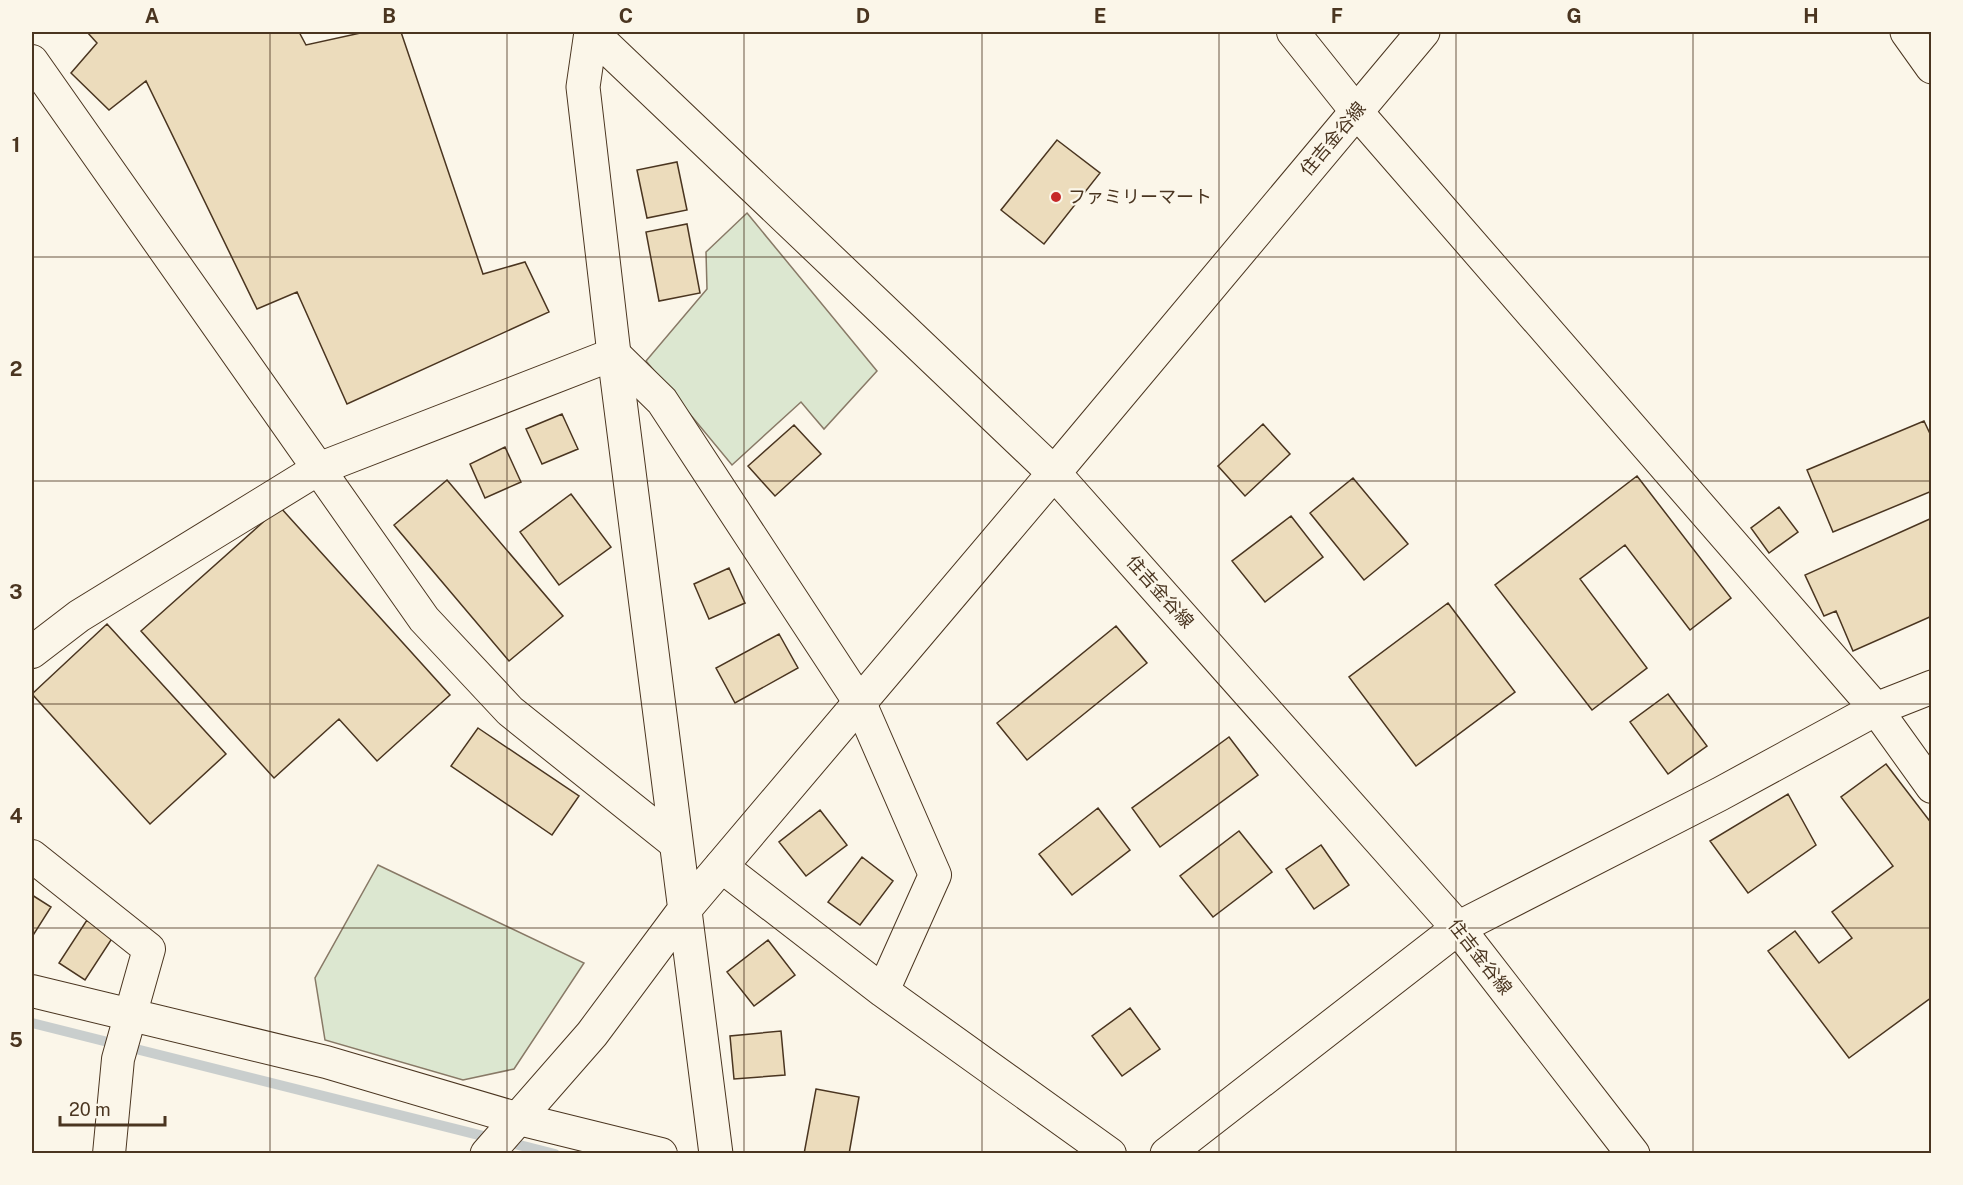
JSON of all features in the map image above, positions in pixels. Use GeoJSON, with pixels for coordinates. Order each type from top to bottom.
{"type":"FeatureCollection","features":[{"type":"Feature","properties":{"kind":"street"},"geometry":{"type":"LineString","coordinates":[[591,32],[583,87],[614,354],[716,1154]]}},
{"type":"Feature","properties":{"kind":"street"},"geometry":{"type":"LineString","coordinates":[[489,1151],[592,1034],[685,909],[1054,473],[591,32]]}},
{"type":"Feature","properties":{"kind":"street"},"geometry":{"type":"LineString","coordinates":[[1293,32],[1356,111],[1876,710],[1932,787]]}},
{"type":"Feature","properties":{"kind":"street","name":"住吉金谷線"},"geometry":{"type":"LineString","coordinates":[[1423,32],[1054,473],[1458,928],[1633,1154]]}},
{"type":"Feature","properties":{"kind":"street"},"geometry":{"type":"LineString","coordinates":[[1907,32],[1932,67]]}},
{"type":"Feature","properties":{"kind":"street"},"geometry":{"type":"LineString","coordinates":[[32,61],[424,619],[510,711],[675,843]]}},
{"type":"Feature","properties":{"kind":"street"},"geometry":{"type":"LineString","coordinates":[[32,652],[79,616],[318,469],[614,354]]}},
{"type":"Feature","properties":{"kind":"street"},"geometry":{"type":"LineString","coordinates":[[614,354],[662,401],[860,703],[935,875],[883,991]]}},
{"type":"Feature","properties":{"kind":"street"},"geometry":{"type":"LineString","coordinates":[[1167,1154],[1458,928],[1720,794],[1876,710],[1932,687]]}},
{"type":"Feature","properties":{"kind":"street"},"geometry":{"type":"LineString","coordinates":[[32,856],[149,949],[118,1059],[109,1154]]}},
{"type":"Feature","properties":{"kind":"street"},"geometry":{"type":"LineString","coordinates":[[721,866],[883,991],[1110,1154]]}},
{"type":"Feature","properties":{"kind":"street"},"geometry":{"type":"LineString","coordinates":[[32,991],[326,1062],[519,1119],[661,1154]]}},
{"type":"Feature","properties":{"kind":"green space"},"geometry":{"type":"Polygon","coordinates":[[[747,213],[877,371],[824,429],[801,402],[732,465],[646,361],[707,289],[706,252],[747,213]]]}},
{"type":"Feature","properties":{"kind":"green space"},"geometry":{"type":"Polygon","coordinates":[[[378,865],[584,963],[514,1069],[463,1080],[325,1040],[315,978],[378,865]]]}},
{"type":"Feature","properties":{"kind":"building"},"geometry":{"type":"Polygon","coordinates":[[[87,32],[299,32],[306,45],[365,32],[401,32],[483,274],[525,262],[549,312],[347,404],[297,292],[257,309],[146,81],[109,110],[71,73],[97,43],[87,32]]]}},
{"type":"Feature","properties":{"kind":"building"},"geometry":{"type":"Polygon","coordinates":[[[1057,140],[1100,173],[1044,244],[1001,210],[1057,140]]]}},
{"type":"Feature","properties":{"kind":"building"},"geometry":{"type":"Polygon","coordinates":[[[677,162],[687,210],[647,218],[637,170],[677,162]]]}},
{"type":"Feature","properties":{"kind":"building"},"geometry":{"type":"Polygon","coordinates":[[[687,224],[700,293],[659,301],[646,232],[687,224]]]}},
{"type":"Feature","properties":{"kind":"building"},"geometry":{"type":"Polygon","coordinates":[[[562,414],[578,449],[542,464],[526,429],[562,414]]]}},
{"type":"Feature","properties":{"kind":"building"},"geometry":{"type":"Polygon","coordinates":[[[1924,421],[1932,438],[1932,491],[1833,532],[1807,470],[1924,421]]]}},
{"type":"Feature","properties":{"kind":"building"},"geometry":{"type":"Polygon","coordinates":[[[1263,424],[1290,454],[1245,496],[1218,466],[1263,424]]]}},
{"type":"Feature","properties":{"kind":"building"},"geometry":{"type":"Polygon","coordinates":[[[794,425],[821,454],[775,496],[748,466],[794,425]]]}},
{"type":"Feature","properties":{"kind":"building"},"geometry":{"type":"Polygon","coordinates":[[[505,447],[521,482],[485,498],[470,464],[505,447]]]}},
{"type":"Feature","properties":{"kind":"building"},"geometry":{"type":"Polygon","coordinates":[[[1637,476],[1731,598],[1690,630],[1625,545],[1580,579],[1647,668],[1592,710],[1495,585],[1637,476]]]}},
{"type":"Feature","properties":{"kind":"building"},"geometry":{"type":"Polygon","coordinates":[[[1353,478],[1408,544],[1364,580],[1310,513],[1353,478]]]}},
{"type":"Feature","properties":{"kind":"building"},"geometry":{"type":"Polygon","coordinates":[[[447,480],[563,616],[509,661],[394,525],[447,480]]]}},
{"type":"Feature","properties":{"kind":"building"},"geometry":{"type":"Polygon","coordinates":[[[571,494],[611,547],[559,585],[520,532],[571,494]]]}},
{"type":"Feature","properties":{"kind":"building"},"geometry":{"type":"Polygon","coordinates":[[[280,507],[450,695],[377,761],[339,719],[274,778],[141,631],[280,507]]]}},
{"type":"Feature","properties":{"kind":"building"},"geometry":{"type":"Polygon","coordinates":[[[1779,507],[1798,532],[1769,553],[1751,528],[1779,507]]]}},
{"type":"Feature","properties":{"kind":"building"},"geometry":{"type":"Polygon","coordinates":[[[1291,516],[1323,557],[1265,602],[1232,561],[1291,516]]]}},
{"type":"Feature","properties":{"kind":"building"},"geometry":{"type":"Polygon","coordinates":[[[1932,518],[1932,616],[1853,651],[1836,611],[1824,616],[1805,575],[1932,518]]]}},
{"type":"Feature","properties":{"kind":"building"},"geometry":{"type":"Polygon","coordinates":[[[729,568],[745,603],[709,619],[694,584],[729,568]]]}},
{"type":"Feature","properties":{"kind":"building"},"geometry":{"type":"Polygon","coordinates":[[[1448,603],[1515,692],[1416,766],[1349,677],[1448,603]]]}},
{"type":"Feature","properties":{"kind":"building"},"geometry":{"type":"Polygon","coordinates":[[[107,624],[226,754],[150,824],[32,694],[107,624]]]}},
{"type":"Feature","properties":{"kind":"building"},"geometry":{"type":"Polygon","coordinates":[[[1116,626],[1147,663],[1027,760],[997,723],[1116,626]]]}},
{"type":"Feature","properties":{"kind":"building"},"geometry":{"type":"Polygon","coordinates":[[[779,634],[798,668],[735,703],[716,668],[779,634]]]}},
{"type":"Feature","properties":{"kind":"building"},"geometry":{"type":"Polygon","coordinates":[[[1668,694],[1707,746],[1668,774],[1630,722],[1668,694]]]}},
{"type":"Feature","properties":{"kind":"building"},"geometry":{"type":"Polygon","coordinates":[[[478,728],[579,796],[552,835],[451,766],[478,728]]]}},
{"type":"Feature","properties":{"kind":"building"},"geometry":{"type":"Polygon","coordinates":[[[1229,737],[1258,775],[1160,847],[1132,808],[1229,737]]]}},
{"type":"Feature","properties":{"kind":"building"},"geometry":{"type":"Polygon","coordinates":[[[1886,764],[1932,824],[1932,997],[1849,1058],[1768,951],[1795,931],[1819,963],[1852,938],[1832,912],[1893,866],[1841,797],[1886,764]]]}},
{"type":"Feature","properties":{"kind":"building"},"geometry":{"type":"Polygon","coordinates":[[[1788,794],[1816,845],[1748,893],[1710,841],[1788,794]]]}},
{"type":"Feature","properties":{"kind":"building"},"geometry":{"type":"Polygon","coordinates":[[[1098,808],[1130,850],[1072,895],[1039,854],[1098,808]]]}},
{"type":"Feature","properties":{"kind":"building"},"geometry":{"type":"Polygon","coordinates":[[[820,810],[847,845],[806,876],[779,842],[820,810]]]}},
{"type":"Feature","properties":{"kind":"building"},"geometry":{"type":"Polygon","coordinates":[[[1239,831],[1272,872],[1213,917],[1180,876],[1239,831]]]}},
{"type":"Feature","properties":{"kind":"building"},"geometry":{"type":"Polygon","coordinates":[[[1321,845],[1349,885],[1314,909],[1286,869],[1321,845]]]}},
{"type":"Feature","properties":{"kind":"building"},"geometry":{"type":"Polygon","coordinates":[[[862,857],[893,881],[860,925],[828,902],[862,857]]]}},
{"type":"Feature","properties":{"kind":"building"},"geometry":{"type":"Polygon","coordinates":[[[32,895],[51,907],[32,937],[32,895]]]}},
{"type":"Feature","properties":{"kind":"building"},"geometry":{"type":"Polygon","coordinates":[[[87,920],[113,937],[85,980],[59,963],[87,920]]]}},
{"type":"Feature","properties":{"kind":"building"},"geometry":{"type":"Polygon","coordinates":[[[768,940],[795,975],[754,1006],[727,972],[768,940]]]}},
{"type":"Feature","properties":{"kind":"building"},"geometry":{"type":"Polygon","coordinates":[[[1130,1008],[1160,1049],[1122,1076],[1092,1036],[1130,1008]]]}},
{"type":"Feature","properties":{"kind":"building"},"geometry":{"type":"Polygon","coordinates":[[[781,1031],[785,1075],[734,1079],[730,1036],[781,1031]]]}},
{"type":"Feature","properties":{"kind":"building"},"geometry":{"type":"Polygon","coordinates":[[[816,1089],[859,1097],[849,1154],[804,1154],[816,1089]]]}},
{"type":"Feature","properties":{"kind":"waterway"},"geometry":{"type":"LineString","coordinates":[[32,1023],[555,1154]]}},
{"type":"Feature","properties":{"kind":"place","name":"ファミリーマート"},"geometry":{"type":"Point","coordinates":[1056,197]}}]}
